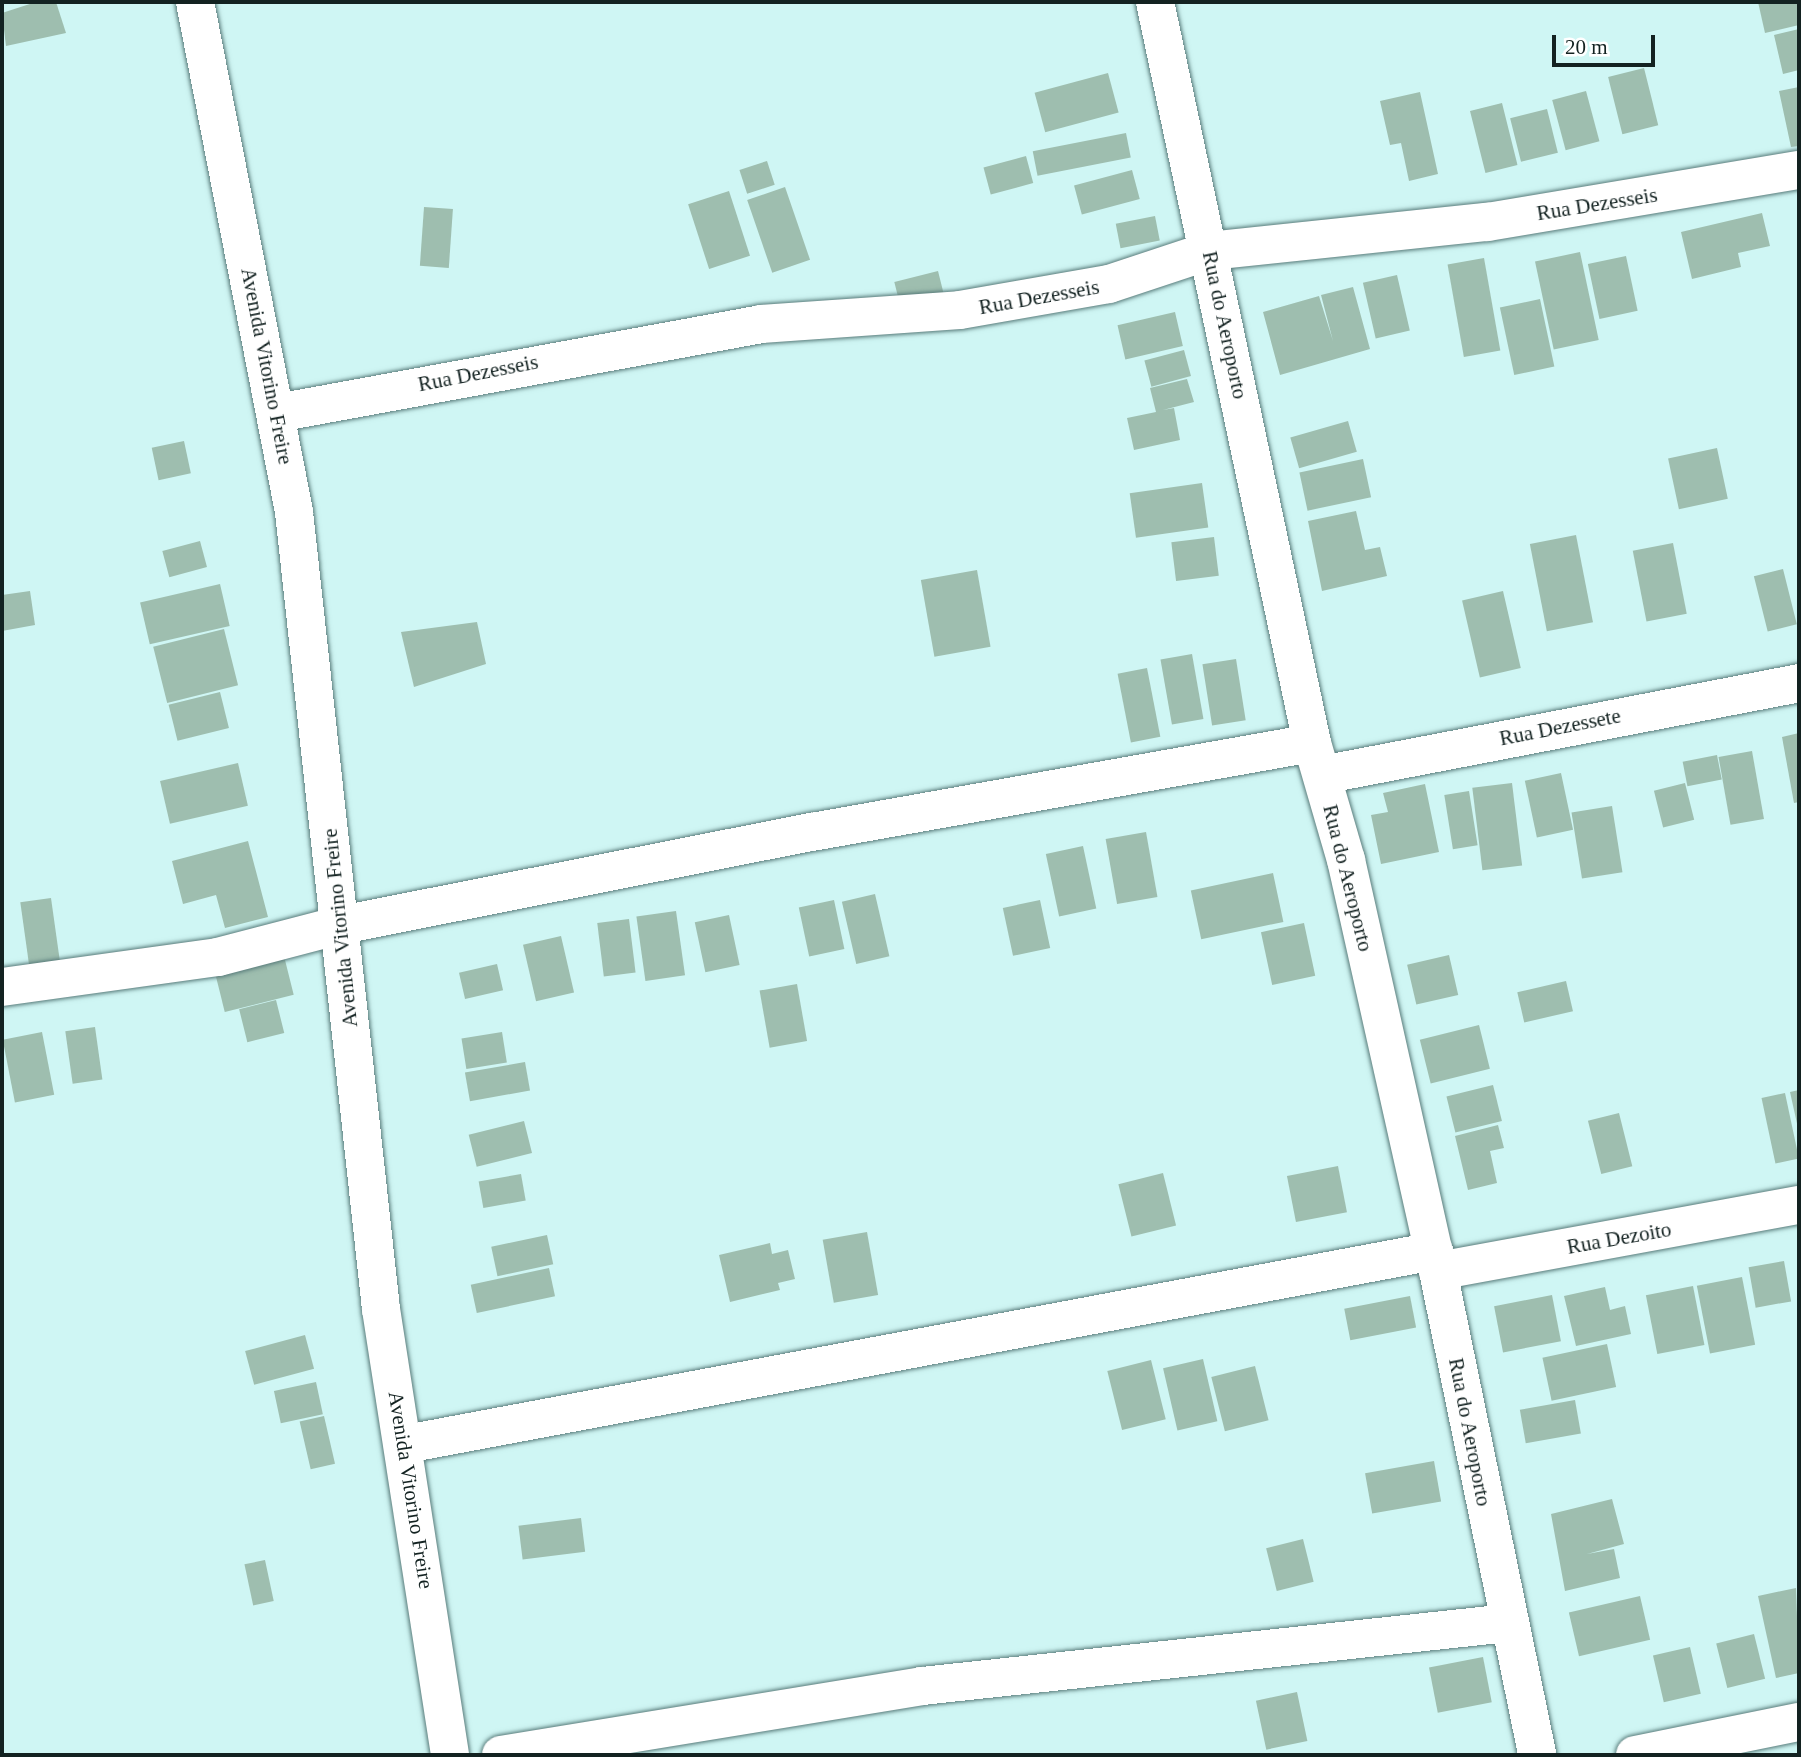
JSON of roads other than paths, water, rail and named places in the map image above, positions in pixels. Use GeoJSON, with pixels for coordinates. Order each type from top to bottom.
{"type":"FeatureCollection","features":[{"type":"Feature","properties":{"kind":"street","name":"Avenida Vitorino Freire"},"geometry":{"type":"LineString","coordinates":[[177,2],[216,103]]}},
{"type":"Feature","properties":{"kind":"street","name":"Avenida Vitorino Freire"},"geometry":{"type":"LineString","coordinates":[[195,2],[277,413],[341,925],[380,1309],[406,1444],[450,1755]]}},
{"type":"Feature","properties":{"kind":"street","name":"Rua do Aeroporto"},"geometry":{"type":"LineString","coordinates":[[1155,2],[1317,759],[1436,1261],[1537,1755]]}},
{"type":"Feature","properties":{"kind":"street","name":"Rua Dezesseis"},"geometry":{"type":"LineString","coordinates":[[277,413],[761,324],[960,310],[1109,284],[1209,251],[1487,222],[1799,170]]}},
{"type":"Feature","properties":{"kind":"street","name":"Rua Dezessete"},"geometry":{"type":"LineString","coordinates":[[2,987],[218,957],[341,925],[1317,759],[1799,683]]}},
{"type":"Feature","properties":{"kind":"street","name":"Rua Dezoito"},"geometry":{"type":"LineString","coordinates":[[406,1444],[1436,1261],[1799,1205]]}},
{"type":"Feature","properties":{"kind":"street"},"geometry":{"type":"LineString","coordinates":[[500,1755],[922,1686],[1509,1623]]}},
{"type":"Feature","properties":{"kind":"street"},"geometry":{"type":"LineString","coordinates":[[1635,1755],[1799,1722]]}}]}
